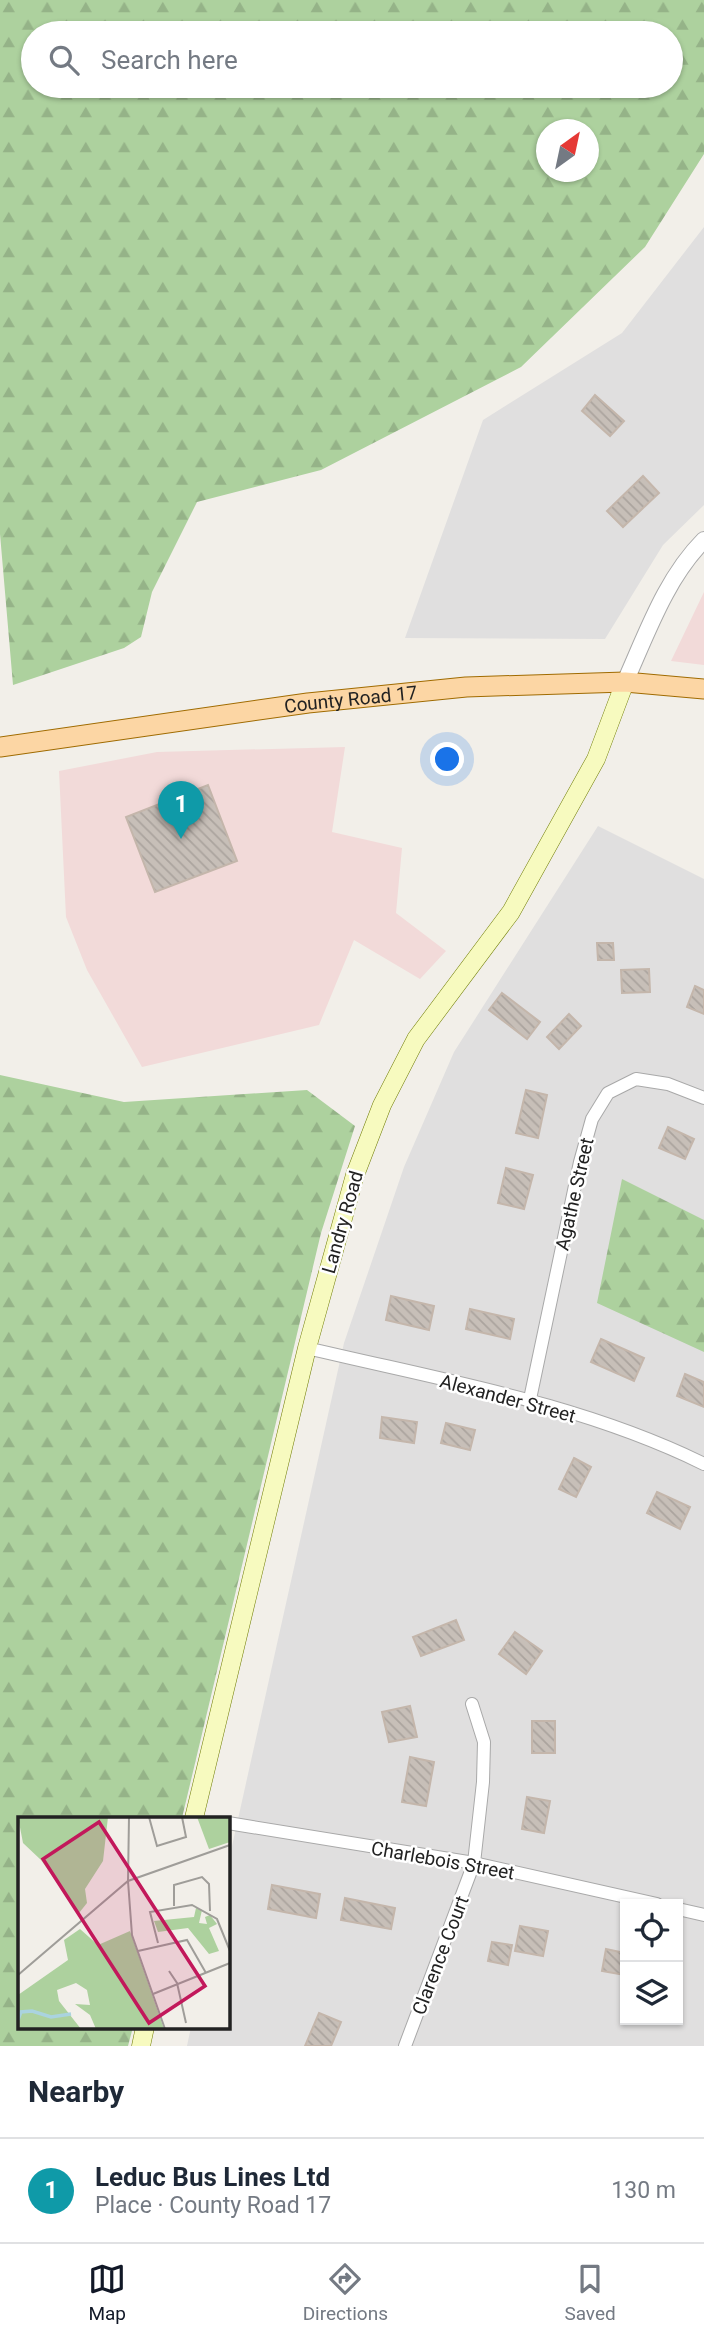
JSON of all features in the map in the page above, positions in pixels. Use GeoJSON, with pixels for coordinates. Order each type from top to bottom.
{"type":"FeatureCollection","features":[{"type":"Feature","properties":{"kind":"main road","name":"County Road 17"},"geometry":{"type":"LineString","coordinates":[[0,747],[369,696],[466,687],[625,682],[704,689]]}},
{"type":"Feature","properties":{"kind":"main road","name":"Landry Road"},"geometry":{"type":"LineString","coordinates":[[196,1817],[307,1348],[355,1175],[382,1105],[416,1039],[511,912],[596,760],[625,682]]}},
{"type":"Feature","properties":{"kind":"main road"},"geometry":{"type":"LineString","coordinates":[[141,2046],[145,2028]]}},
{"type":"Feature","properties":{"kind":"street"},"geometry":{"type":"LineString","coordinates":[[625,682],[662,599],[690,554],[704,540]]}},
{"type":"Feature","properties":{"kind":"street","name":"Agathe Street"},"geometry":{"type":"LineString","coordinates":[[530,1399],[580,1162],[592,1119],[608,1093],[636,1079],[668,1084],[704,1098]]}},
{"type":"Feature","properties":{"kind":"street","name":"Alexander Street"},"geometry":{"type":"LineString","coordinates":[[307,1348],[530,1399],[671,1448],[704,1464]]}},
{"type":"Feature","properties":{"kind":"street","name":"Clarence Court"},"geometry":{"type":"LineString","coordinates":[[405,2046],[474,1863],[483,1782],[484,1742],[472,1704]]}},
{"type":"Feature","properties":{"kind":"street","name":"Charlebois Street"},"geometry":{"type":"LineString","coordinates":[[229,1823],[474,1863],[635,1899]]}},
{"type":"Feature","properties":{"kind":"street"},"geometry":{"type":"LineString","coordinates":[[683,1910],[704,1915]]}},
{"type":"Feature","properties":{"kind":"shaded area"},"geometry":{"type":"Polygon","coordinates":[[[704,227],[704,505],[663,545],[605,639],[405,638],[483,420],[622,333],[704,227]]]}},
{"type":"Feature","properties":{"kind":"shaded area"},"geometry":{"type":"Polygon","coordinates":[[[704,592],[704,665],[671,661],[704,592]]]}},
{"type":"Feature","properties":{"kind":"shaded area"},"geometry":{"type":"Polygon","coordinates":[[[345,747],[332,832],[402,848],[396,913],[446,951],[420,979],[354,940],[319,1025],[142,1067],[87,970],[66,917],[59,771],[157,752],[345,747]]]}},
{"type":"Feature","properties":{"kind":"shaded area"},"geometry":{"type":"Polygon","coordinates":[[[598,826],[704,879],[704,2046],[187,2046],[191,2028],[229,2028],[229,1860],[344,1343],[404,1167],[454,1052],[598,826]]]}},
{"type":"Feature","properties":{"kind":"green space"},"geometry":{"type":"Polygon","coordinates":[[[0,0],[704,0],[704,154],[645,247],[521,367],[321,470],[197,502],[152,592],[141,637],[124,648],[13,685],[0,534],[0,0]]]}},
{"type":"Feature","properties":{"kind":"green space"},"geometry":{"type":"Polygon","coordinates":[[[0,1075],[124,1102],[307,1090],[355,1126],[321,1233],[182,1817],[18,1817],[18,2028],[133,2028],[128,2046],[0,2046],[0,1075]]]}},
{"type":"Feature","properties":{"kind":"green space"},"geometry":{"type":"Polygon","coordinates":[[[622,1179],[704,1220],[704,1352],[597,1303],[622,1179]]]}},
{"type":"Feature","properties":{"kind":"building"},"geometry":{"type":"Polygon","coordinates":[[[595,395],[624,421],[610,436],[582,411],[595,395]]]}},
{"type":"Feature","properties":{"kind":"building"},"geometry":{"type":"Polygon","coordinates":[[[643,476],[659,493],[623,527],[607,511],[643,476]]]}},
{"type":"Feature","properties":{"kind":"building"},"geometry":{"type":"Polygon","coordinates":[[[208,785],[237,861],[155,892],[126,817],[208,785]]]}},
{"type":"Feature","properties":{"kind":"building"},"geometry":{"type":"Polygon","coordinates":[[[597,943],[613,943],[614,960],[598,960],[597,943]]]}},
{"type":"Feature","properties":{"kind":"building"},"geometry":{"type":"Polygon","coordinates":[[[649,969],[650,992],[622,993],[621,970],[649,969]]]}},
{"type":"Feature","properties":{"kind":"building"},"geometry":{"type":"Polygon","coordinates":[[[695,986],[704,990],[704,1014],[687,1007],[695,986]]]}},
{"type":"Feature","properties":{"kind":"building"},"geometry":{"type":"Polygon","coordinates":[[[502,993],[540,1022],[527,1039],[489,1010],[502,993]]]}},
{"type":"Feature","properties":{"kind":"building"},"geometry":{"type":"Polygon","coordinates":[[[569,1014],[581,1026],[559,1049],[547,1037],[569,1014]]]}},
{"type":"Feature","properties":{"kind":"building"},"geometry":{"type":"Polygon","coordinates":[[[526,1090],[547,1095],[538,1138],[516,1133],[526,1090]]]}},
{"type":"Feature","properties":{"kind":"building"},"geometry":{"type":"Polygon","coordinates":[[[668,1127],[694,1139],[685,1159],[659,1148],[668,1127]]]}},
{"type":"Feature","properties":{"kind":"building"},"geometry":{"type":"Polygon","coordinates":[[[506,1168],[533,1175],[524,1209],[498,1203],[506,1168]]]}},
{"type":"Feature","properties":{"kind":"building"},"geometry":{"type":"Polygon","coordinates":[[[391,1296],[434,1306],[429,1330],[386,1320],[391,1296]]]}},
{"type":"Feature","properties":{"kind":"building"},"geometry":{"type":"Polygon","coordinates":[[[470,1309],[514,1319],[510,1339],[466,1329],[470,1309]]]}},
{"type":"Feature","properties":{"kind":"building"},"geometry":{"type":"Polygon","coordinates":[[[601,1339],[644,1358],[634,1381],[591,1362],[601,1339]]]}},
{"type":"Feature","properties":{"kind":"building"},"geometry":{"type":"Polygon","coordinates":[[[685,1374],[704,1382],[704,1407],[677,1396],[685,1374]]]}},
{"type":"Feature","properties":{"kind":"building"},"geometry":{"type":"Polygon","coordinates":[[[382,1417],[417,1422],[414,1443],[380,1438],[382,1417]]]}},
{"type":"Feature","properties":{"kind":"building"},"geometry":{"type":"Polygon","coordinates":[[[446,1423],[475,1430],[470,1450],[441,1443],[446,1423]]]}},
{"type":"Feature","properties":{"kind":"building"},"geometry":{"type":"Polygon","coordinates":[[[574,1458],[591,1467],[576,1497],[559,1489],[574,1458]]]}},
{"type":"Feature","properties":{"kind":"building"},"geometry":{"type":"Polygon","coordinates":[[[657,1492],[690,1507],[680,1529],[647,1513],[657,1492]]]}},
{"type":"Feature","properties":{"kind":"building"},"geometry":{"type":"Polygon","coordinates":[[[456,1620],[464,1640],[421,1656],[413,1637],[456,1620]]]}},
{"type":"Feature","properties":{"kind":"building"},"geometry":{"type":"Polygon","coordinates":[[[515,1632],[542,1651],[526,1674],[499,1654],[515,1632]]]}},
{"type":"Feature","properties":{"kind":"building"},"geometry":{"type":"Polygon","coordinates":[[[410,1706],[417,1737],[389,1742],[382,1712],[410,1706]]]}},
{"type":"Feature","properties":{"kind":"building"},"geometry":{"type":"Polygon","coordinates":[[[532,1721],[555,1721],[555,1753],[532,1753],[532,1721]]]}},
{"type":"Feature","properties":{"kind":"building"},"geometry":{"type":"Polygon","coordinates":[[[410,1757],[434,1762],[426,1806],[402,1802],[410,1757]]]}},
{"type":"Feature","properties":{"kind":"building"},"geometry":{"type":"Polygon","coordinates":[[[527,1797],[550,1801],[544,1833],[522,1829],[527,1797]]]}},
{"type":"Feature","properties":{"kind":"building"},"geometry":{"type":"Polygon","coordinates":[[[272,1885],[320,1894],[316,1918],[268,1909],[272,1885]]]}},
{"type":"Feature","properties":{"kind":"building"},"geometry":{"type":"Polygon","coordinates":[[[345,1898],[395,1908],[391,1929],[341,1920],[345,1898]]]}},
{"type":"Feature","properties":{"kind":"building"},"geometry":{"type":"Polygon","coordinates":[[[520,1926],[548,1931],[543,1956],[515,1951],[520,1926]]]}},
{"type":"Feature","properties":{"kind":"building"},"geometry":{"type":"Polygon","coordinates":[[[492,1942],[512,1945],[508,1965],[488,1961],[492,1942]]]}},
{"type":"Feature","properties":{"kind":"building"},"geometry":{"type":"Polygon","coordinates":[[[606,1949],[620,1952],[620,1974],[602,1971],[606,1949]]]}},
{"type":"Feature","properties":{"kind":"building"},"geometry":{"type":"Polygon","coordinates":[[[319,2013],[341,2022],[331,2046],[305,2046],[319,2013]]]}},
{"type":"Feature","properties":{"kind":"place","name":"Leduc Bus Lines Ltd"},"geometry":{"type":"Point","coordinates":[181,839]}}]}
